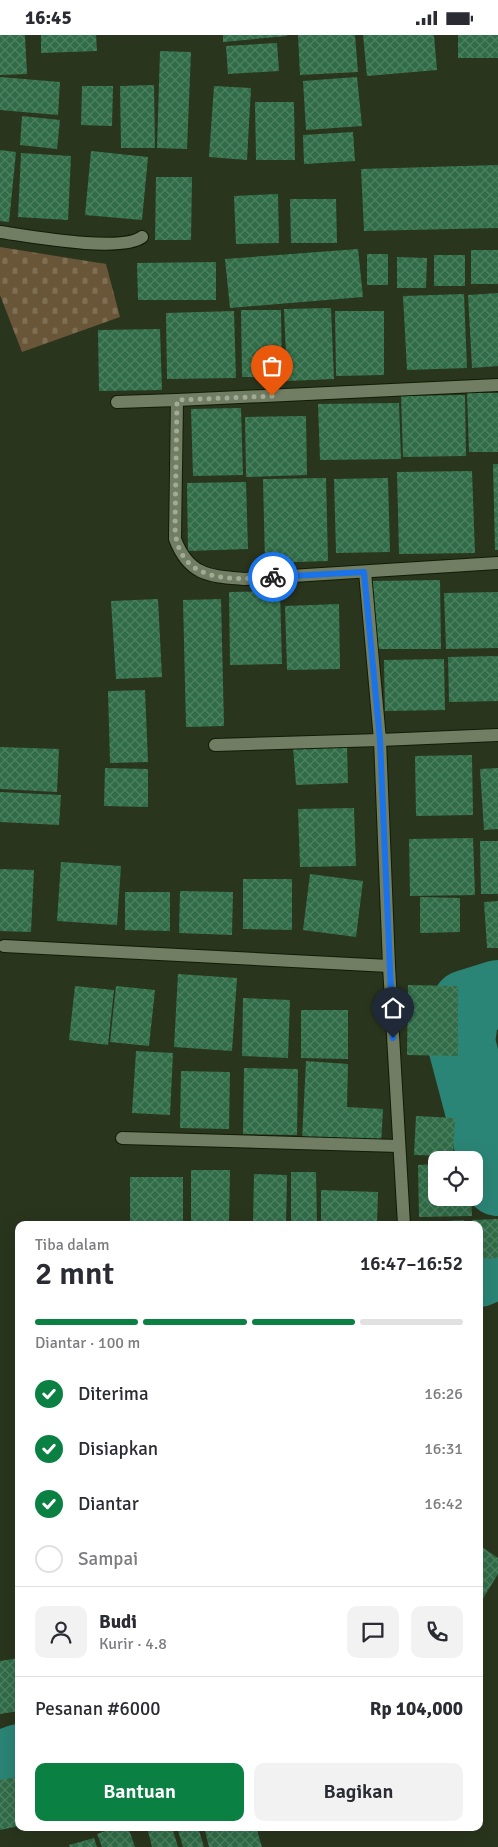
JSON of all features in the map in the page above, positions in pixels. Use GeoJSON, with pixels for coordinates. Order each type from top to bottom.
{"type":"FeatureCollection","features":[{"type":"Feature","properties":{"kind":"street"},"geometry":{"type":"LineString","coordinates":[[0,232],[88,243],[133,241],[142,237]]}},
{"type":"Feature","properties":{"kind":"street"},"geometry":{"type":"LineString","coordinates":[[117,402],[498,385]]}},
{"type":"Feature","properties":{"kind":"street"},"geometry":{"type":"LineString","coordinates":[[177,400],[175,539],[183,555],[203,573],[212,577],[244,579],[498,563]]}},
{"type":"Feature","properties":{"kind":"street"},"geometry":{"type":"LineString","coordinates":[[364,572],[380,740],[389,966],[404,1221]]}},
{"type":"Feature","properties":{"kind":"street"},"geometry":{"type":"LineString","coordinates":[[215,745],[498,735]]}},
{"type":"Feature","properties":{"kind":"street"},"geometry":{"type":"LineString","coordinates":[[4,946],[389,966]]}},
{"type":"Feature","properties":{"kind":"street"},"geometry":{"type":"LineString","coordinates":[[122,1138],[399,1146]]}},
{"type":"Feature","properties":{"kind":"green space"},"geometry":{"type":"Polygon","coordinates":[[[0,247],[106,264],[120,317],[22,352],[0,295],[0,247]]]}},
{"type":"Feature","properties":{"kind":"building"},"geometry":{"type":"Polygon","coordinates":[[[0,35],[25,35],[27,74],[0,75],[0,35]]]}},
{"type":"Feature","properties":{"kind":"building"},"geometry":{"type":"Polygon","coordinates":[[[41,35],[96,35],[97,51],[41,53],[41,35]]]}},
{"type":"Feature","properties":{"kind":"building"},"geometry":{"type":"Polygon","coordinates":[[[223,35],[287,35],[287,36],[223,42],[223,35]]]}},
{"type":"Feature","properties":{"kind":"building"},"geometry":{"type":"Polygon","coordinates":[[[298,35],[355,35],[358,72],[300,75],[298,35]]]}},
{"type":"Feature","properties":{"kind":"building"},"geometry":{"type":"Polygon","coordinates":[[[363,35],[434,35],[437,70],[367,76],[363,35]]]}},
{"type":"Feature","properties":{"kind":"building"},"geometry":{"type":"Polygon","coordinates":[[[458,35],[498,35],[498,58],[458,58],[458,35]]]}},
{"type":"Feature","properties":{"kind":"building"},"geometry":{"type":"Polygon","coordinates":[[[277,43],[279,71],[228,74],[226,46],[277,43]]]}},
{"type":"Feature","properties":{"kind":"building"},"geometry":{"type":"Polygon","coordinates":[[[160,51],[191,52],[187,149],[157,148],[160,51]]]}},
{"type":"Feature","properties":{"kind":"building"},"geometry":{"type":"Polygon","coordinates":[[[0,77],[60,82],[58,115],[0,110],[0,77]]]}},
{"type":"Feature","properties":{"kind":"building"},"geometry":{"type":"Polygon","coordinates":[[[357,77],[362,126],[306,130],[303,81],[357,77]]]}},
{"type":"Feature","properties":{"kind":"building"},"geometry":{"type":"Polygon","coordinates":[[[154,85],[155,148],[121,148],[120,86],[154,85]]]}},
{"type":"Feature","properties":{"kind":"building"},"geometry":{"type":"Polygon","coordinates":[[[82,86],[113,86],[112,126],[81,125],[82,86]]]}},
{"type":"Feature","properties":{"kind":"building"},"geometry":{"type":"Polygon","coordinates":[[[214,86],[251,88],[247,160],[209,157],[214,86]]]}},
{"type":"Feature","properties":{"kind":"building"},"geometry":{"type":"Polygon","coordinates":[[[255,102],[294,102],[295,160],[256,160],[255,102]]]}},
{"type":"Feature","properties":{"kind":"building"},"geometry":{"type":"Polygon","coordinates":[[[22,116],[60,120],[57,149],[20,145],[22,116]]]}},
{"type":"Feature","properties":{"kind":"building"},"geometry":{"type":"Polygon","coordinates":[[[353,132],[355,161],[304,164],[303,135],[353,132]]]}},
{"type":"Feature","properties":{"kind":"building"},"geometry":{"type":"Polygon","coordinates":[[[0,150],[16,152],[9,222],[0,221],[0,150]]]}},
{"type":"Feature","properties":{"kind":"building"},"geometry":{"type":"Polygon","coordinates":[[[91,151],[148,157],[142,220],[85,215],[91,151]]]}},
{"type":"Feature","properties":{"kind":"building"},"geometry":{"type":"Polygon","coordinates":[[[21,153],[71,156],[68,220],[18,217],[21,153]]]}},
{"type":"Feature","properties":{"kind":"building"},"geometry":{"type":"Polygon","coordinates":[[[498,165],[498,228],[364,231],[361,169],[498,165]]]}},
{"type":"Feature","properties":{"kind":"building"},"geometry":{"type":"Polygon","coordinates":[[[156,177],[192,177],[191,240],[155,240],[156,177]]]}},
{"type":"Feature","properties":{"kind":"building"},"geometry":{"type":"Polygon","coordinates":[[[278,194],[279,243],[236,244],[234,196],[278,194]]]}},
{"type":"Feature","properties":{"kind":"building"},"geometry":{"type":"Polygon","coordinates":[[[290,199],[336,199],[337,243],[291,243],[290,199]]]}},
{"type":"Feature","properties":{"kind":"building"},"geometry":{"type":"Polygon","coordinates":[[[358,249],[363,297],[230,308],[225,259],[358,249]]]}},
{"type":"Feature","properties":{"kind":"building"},"geometry":{"type":"Polygon","coordinates":[[[471,250],[498,250],[498,284],[471,284],[471,250]]]}},
{"type":"Feature","properties":{"kind":"building"},"geometry":{"type":"Polygon","coordinates":[[[367,254],[388,254],[388,285],[367,285],[367,254]]]}},
{"type":"Feature","properties":{"kind":"building"},"geometry":{"type":"Polygon","coordinates":[[[434,255],[465,255],[465,286],[434,286],[434,255]]]}},
{"type":"Feature","properties":{"kind":"building"},"geometry":{"type":"Polygon","coordinates":[[[397,257],[427,258],[426,288],[397,288],[397,257]]]}},
{"type":"Feature","properties":{"kind":"building"},"geometry":{"type":"Polygon","coordinates":[[[216,262],[216,300],[138,300],[137,263],[216,262]]]}},
{"type":"Feature","properties":{"kind":"building"},"geometry":{"type":"Polygon","coordinates":[[[498,293],[498,366],[472,368],[468,295],[498,293]]]}},
{"type":"Feature","properties":{"kind":"building"},"geometry":{"type":"Polygon","coordinates":[[[464,294],[467,368],[407,370],[403,296],[464,294]]]}},
{"type":"Feature","properties":{"kind":"building"},"geometry":{"type":"Polygon","coordinates":[[[331,308],[334,379],[287,381],[284,309],[331,308]]]}},
{"type":"Feature","properties":{"kind":"building"},"geometry":{"type":"Polygon","coordinates":[[[241,310],[281,310],[282,377],[242,377],[241,310]]]}},
{"type":"Feature","properties":{"kind":"building"},"geometry":{"type":"Polygon","coordinates":[[[234,311],[236,378],[167,379],[166,313],[234,311]]]}},
{"type":"Feature","properties":{"kind":"building"},"geometry":{"type":"Polygon","coordinates":[[[335,311],[384,311],[384,375],[336,376],[335,311]]]}},
{"type":"Feature","properties":{"kind":"building"},"geometry":{"type":"Polygon","coordinates":[[[160,329],[162,390],[99,391],[98,330],[160,329]]]}},
{"type":"Feature","properties":{"kind":"building"},"geometry":{"type":"Polygon","coordinates":[[[467,393],[498,393],[498,452],[469,452],[467,393]]]}},
{"type":"Feature","properties":{"kind":"building"},"geometry":{"type":"Polygon","coordinates":[[[465,395],[466,456],[403,457],[401,396],[465,395]]]}},
{"type":"Feature","properties":{"kind":"building"},"geometry":{"type":"Polygon","coordinates":[[[399,403],[401,459],[320,460],[318,404],[399,403]]]}},
{"type":"Feature","properties":{"kind":"building"},"geometry":{"type":"Polygon","coordinates":[[[241,408],[243,475],[193,476],[191,409],[241,408]]]}},
{"type":"Feature","properties":{"kind":"building"},"geometry":{"type":"Polygon","coordinates":[[[306,416],[307,475],[246,477],[245,417],[306,416]]]}},
{"type":"Feature","properties":{"kind":"building"},"geometry":{"type":"Polygon","coordinates":[[[493,464],[498,464],[498,550],[495,550],[493,464]]]}},
{"type":"Feature","properties":{"kind":"building"},"geometry":{"type":"Polygon","coordinates":[[[472,471],[475,553],[399,554],[397,472],[472,471]]]}},
{"type":"Feature","properties":{"kind":"building"},"geometry":{"type":"Polygon","coordinates":[[[326,478],[328,561],[265,563],[263,479],[326,478]]]}},
{"type":"Feature","properties":{"kind":"building"},"geometry":{"type":"Polygon","coordinates":[[[388,478],[390,552],[336,553],[334,479],[388,478]]]}},
{"type":"Feature","properties":{"kind":"building"},"geometry":{"type":"Polygon","coordinates":[[[246,482],[248,549],[188,551],[187,483],[246,482]]]}},
{"type":"Feature","properties":{"kind":"building"},"geometry":{"type":"Polygon","coordinates":[[[440,580],[441,649],[374,649],[372,581],[440,580]]]}},
{"type":"Feature","properties":{"kind":"building"},"geometry":{"type":"Polygon","coordinates":[[[280,591],[282,664],[230,665],[229,592],[280,591]]]}},
{"type":"Feature","properties":{"kind":"building"},"geometry":{"type":"Polygon","coordinates":[[[498,592],[498,648],[446,649],[444,593],[498,592]]]}},
{"type":"Feature","properties":{"kind":"building"},"geometry":{"type":"Polygon","coordinates":[[[158,599],[162,677],[116,679],[111,601],[158,599]]]}},
{"type":"Feature","properties":{"kind":"building"},"geometry":{"type":"Polygon","coordinates":[[[221,599],[224,726],[186,727],[183,600],[221,599]]]}},
{"type":"Feature","properties":{"kind":"building"},"geometry":{"type":"Polygon","coordinates":[[[339,604],[340,669],[287,670],[285,606],[339,604]]]}},
{"type":"Feature","properties":{"kind":"building"},"geometry":{"type":"Polygon","coordinates":[[[498,656],[498,701],[449,702],[448,657],[498,656]]]}},
{"type":"Feature","properties":{"kind":"building"},"geometry":{"type":"Polygon","coordinates":[[[444,659],[445,710],[385,711],[384,660],[444,659]]]}},
{"type":"Feature","properties":{"kind":"building"},"geometry":{"type":"Polygon","coordinates":[[[145,690],[148,762],[110,763],[108,691],[145,690]]]}},
{"type":"Feature","properties":{"kind":"building"},"geometry":{"type":"Polygon","coordinates":[[[347,745],[348,783],[296,785],[293,747],[347,745]]]}},
{"type":"Feature","properties":{"kind":"building"},"geometry":{"type":"Polygon","coordinates":[[[0,747],[59,749],[57,792],[0,789],[0,747]]]}},
{"type":"Feature","properties":{"kind":"building"},"geometry":{"type":"Polygon","coordinates":[[[472,755],[473,815],[416,816],[415,756],[472,755]]]}},
{"type":"Feature","properties":{"kind":"building"},"geometry":{"type":"Polygon","coordinates":[[[105,768],[148,769],[148,807],[104,806],[105,768]]]}},
{"type":"Feature","properties":{"kind":"building"},"geometry":{"type":"Polygon","coordinates":[[[498,768],[498,829],[484,830],[480,769],[498,768]]]}},
{"type":"Feature","properties":{"kind":"building"},"geometry":{"type":"Polygon","coordinates":[[[0,792],[61,795],[59,825],[0,822],[0,792]]]}},
{"type":"Feature","properties":{"kind":"building"},"geometry":{"type":"Polygon","coordinates":[[[354,808],[356,866],[300,867],[298,809],[354,808]]]}},
{"type":"Feature","properties":{"kind":"building"},"geometry":{"type":"Polygon","coordinates":[[[473,838],[475,895],[410,896],[409,839],[473,838]]]}},
{"type":"Feature","properties":{"kind":"building"},"geometry":{"type":"Polygon","coordinates":[[[480,841],[498,841],[498,894],[481,894],[480,841]]]}},
{"type":"Feature","properties":{"kind":"building"},"geometry":{"type":"Polygon","coordinates":[[[61,862],[121,866],[117,925],[57,921],[61,862]]]}},
{"type":"Feature","properties":{"kind":"building"},"geometry":{"type":"Polygon","coordinates":[[[0,869],[34,870],[31,932],[0,931],[0,869]]]}},
{"type":"Feature","properties":{"kind":"building"},"geometry":{"type":"Polygon","coordinates":[[[310,874],[363,881],[356,937],[303,930],[310,874]]]}},
{"type":"Feature","properties":{"kind":"building"},"geometry":{"type":"Polygon","coordinates":[[[243,879],[292,879],[292,930],[243,929],[243,879]]]}},
{"type":"Feature","properties":{"kind":"building"},"geometry":{"type":"Polygon","coordinates":[[[180,891],[233,892],[232,935],[179,933],[180,891]]]}},
{"type":"Feature","properties":{"kind":"building"},"geometry":{"type":"Polygon","coordinates":[[[125,892],[170,892],[170,931],[125,930],[125,892]]]}},
{"type":"Feature","properties":{"kind":"building"},"geometry":{"type":"Polygon","coordinates":[[[420,897],[460,898],[460,932],[420,933],[420,897]]]}},
{"type":"Feature","properties":{"kind":"building"},"geometry":{"type":"Polygon","coordinates":[[[498,901],[498,948],[487,948],[484,902],[498,901]]]}},
{"type":"Feature","properties":{"kind":"building"},"geometry":{"type":"Polygon","coordinates":[[[178,974],[237,978],[232,1051],[174,1047],[178,974]]]}},
{"type":"Feature","properties":{"kind":"building"},"geometry":{"type":"Polygon","coordinates":[[[408,985],[458,986],[458,1056],[407,1055],[408,985]]]}},
{"type":"Feature","properties":{"kind":"building"},"geometry":{"type":"Polygon","coordinates":[[[75,986],[114,990],[108,1045],[69,1040],[75,986]]]}},
{"type":"Feature","properties":{"kind":"building"},"geometry":{"type":"Polygon","coordinates":[[[116,986],[155,990],[149,1046],[110,1042],[116,986]]]}},
{"type":"Feature","properties":{"kind":"building"},"geometry":{"type":"Polygon","coordinates":[[[243,998],[290,1000],[288,1058],[242,1056],[243,998]]]}},
{"type":"Feature","properties":{"kind":"building"},"geometry":{"type":"Polygon","coordinates":[[[301,1010],[348,1010],[348,1059],[301,1058],[301,1010]]]}},
{"type":"Feature","properties":{"kind":"building"},"geometry":{"type":"Polygon","coordinates":[[[136,1051],[173,1053],[170,1115],[132,1113],[136,1051]]]}},
{"type":"Feature","properties":{"kind":"building"},"geometry":{"type":"Polygon","coordinates":[[[306,1061],[348,1064],[347,1107],[383,1109],[381,1144],[302,1140],[306,1061]]]}},
{"type":"Feature","properties":{"kind":"building"},"geometry":{"type":"Polygon","coordinates":[[[244,1068],[298,1069],[297,1135],[243,1134],[244,1068]]]}},
{"type":"Feature","properties":{"kind":"building"},"geometry":{"type":"Polygon","coordinates":[[[181,1071],[230,1072],[229,1129],[180,1128],[181,1071]]]}},
{"type":"Feature","properties":{"kind":"building"},"geometry":{"type":"Polygon","coordinates":[[[416,1116],[455,1118],[453,1151],[428,1151],[428,1155],[414,1155],[416,1116]]]}},
{"type":"Feature","properties":{"kind":"building"},"geometry":{"type":"Polygon","coordinates":[[[428,1164],[428,1206],[471,1206],[472,1216],[419,1217],[418,1165],[428,1164]]]}},
{"type":"Feature","properties":{"kind":"building"},"geometry":{"type":"Polygon","coordinates":[[[191,1170],[230,1170],[229,1221],[191,1221],[191,1170]]]}},
{"type":"Feature","properties":{"kind":"building"},"geometry":{"type":"Polygon","coordinates":[[[291,1172],[316,1172],[317,1221],[291,1221],[291,1172]]]}},
{"type":"Feature","properties":{"kind":"building"},"geometry":{"type":"Polygon","coordinates":[[[254,1174],[287,1175],[286,1221],[253,1221],[254,1174]]]}},
{"type":"Feature","properties":{"kind":"building"},"geometry":{"type":"Polygon","coordinates":[[[130,1177],[183,1177],[183,1221],[130,1221],[130,1177]]]}},
{"type":"Feature","properties":{"kind":"building"},"geometry":{"type":"Polygon","coordinates":[[[321,1190],[378,1192],[377,1221],[321,1221],[321,1190]]]}},
{"type":"Feature","properties":{"kind":"building"},"geometry":{"type":"Polygon","coordinates":[[[498,1219],[498,1258],[483,1259],[483,1221],[472,1220],[498,1219]]]}},
{"type":"Feature","properties":{"kind":"building"},"geometry":{"type":"Polygon","coordinates":[[[483,1548],[498,1558],[498,1574],[483,1598],[483,1548]]]}},
{"type":"Feature","properties":{"kind":"building"},"geometry":{"type":"Polygon","coordinates":[[[15,1659],[15,1712],[0,1714],[0,1661],[15,1659]]]}},
{"type":"Feature","properties":{"kind":"building"},"geometry":{"type":"Polygon","coordinates":[[[15,1777],[15,1827],[0,1830],[0,1780],[15,1777]]]}},
{"type":"Feature","properties":{"kind":"building"},"geometry":{"type":"Polygon","coordinates":[[[105,1831],[129,1831],[135,1847],[102,1847],[97,1834],[105,1831]]]}},
{"type":"Feature","properties":{"kind":"building"},"geometry":{"type":"Polygon","coordinates":[[[148,1831],[173,1831],[178,1847],[152,1847],[148,1831]]]}},
{"type":"Feature","properties":{"kind":"building"},"geometry":{"type":"Polygon","coordinates":[[[178,1831],[199,1831],[204,1847],[183,1847],[178,1831]]]}},
{"type":"Feature","properties":{"kind":"building"},"geometry":{"type":"Polygon","coordinates":[[[205,1831],[257,1831],[262,1847],[209,1847],[205,1831]]]}},
{"type":"Feature","properties":{"kind":"building"},"geometry":{"type":"Polygon","coordinates":[[[94,1838],[97,1847],[70,1847],[69,1845],[94,1838]]]}},
{"type":"Feature","properties":{"kind":"waterway"},"geometry":{"type":"LineString","coordinates":[[498,994],[466,1004],[461,1042],[498,1182]]}},
{"type":"Feature","properties":{"kind":"waterway"},"geometry":{"type":"LineString","coordinates":[[483,1271],[498,1263]]}},
{"type":"Feature","properties":{"kind":"waterway"},"geometry":{"type":"LineString","coordinates":[[0,1766],[15,1760]]}},
{"type":"Feature","properties":{"kind":"way so far"},"geometry":{"type":"LineString","coordinates":[[272,396],[177,400],[175,539],[183,555],[191,564],[212,577],[244,579],[273,577]]}},
{"type":"Feature","properties":{"kind":"route"},"geometry":{"type":"LineString","coordinates":[[273,577],[364,572],[380,740],[393,1038]]}}]}
